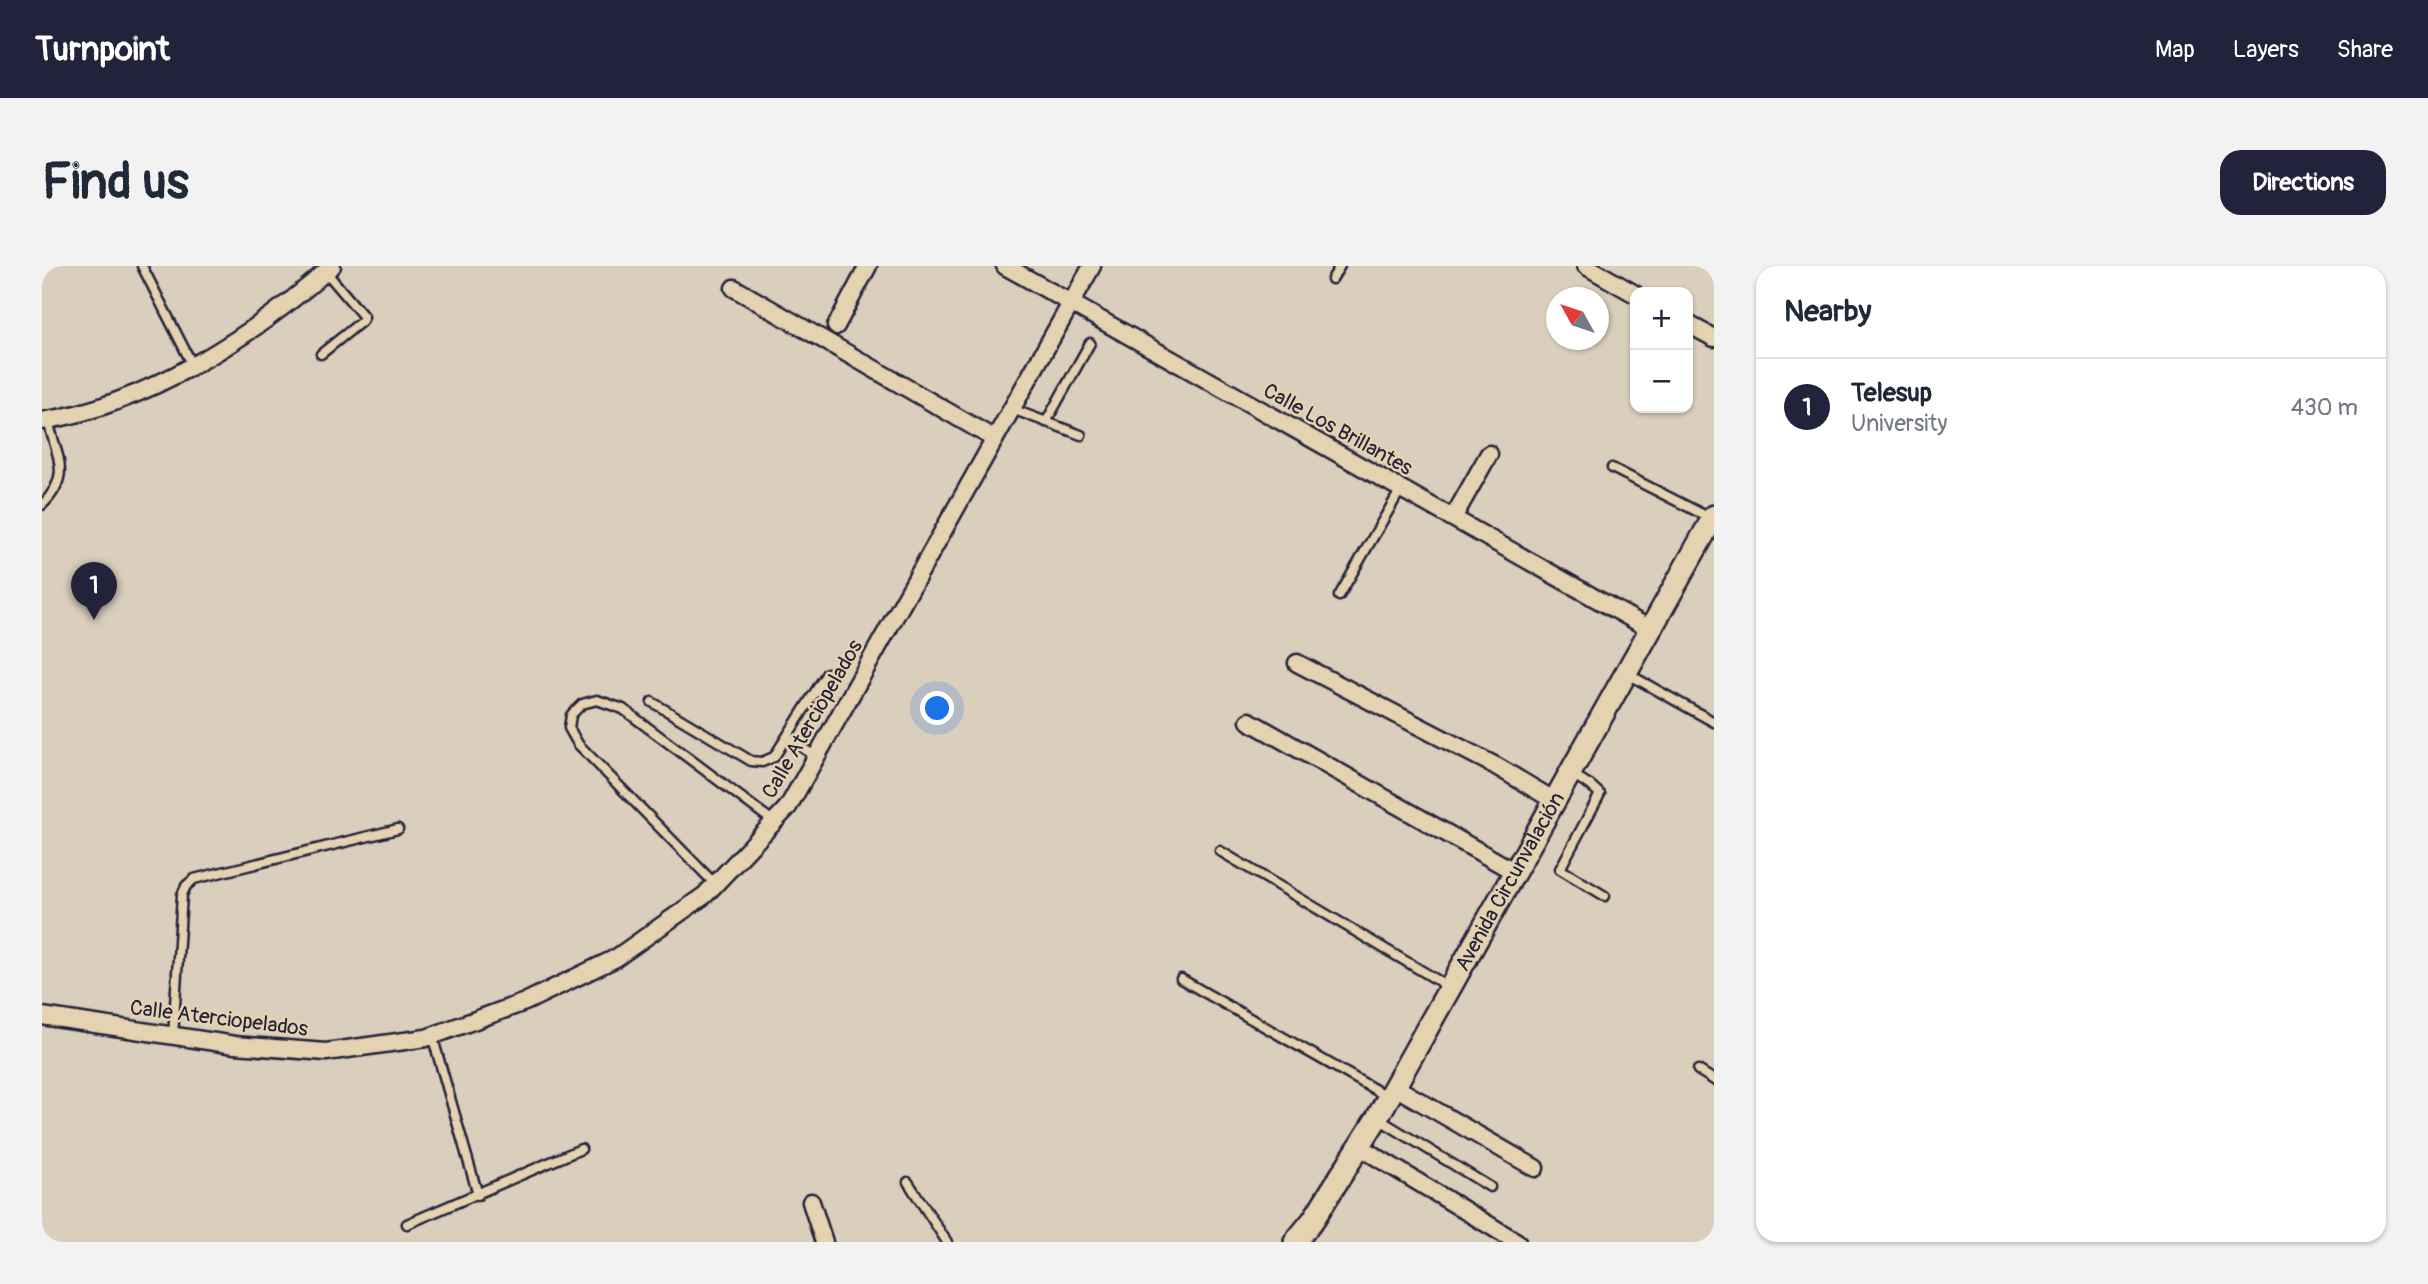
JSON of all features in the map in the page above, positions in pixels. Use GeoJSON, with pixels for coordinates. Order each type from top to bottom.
{"type":"FeatureCollection","features":[{"type":"Feature","properties":{"kind":"street"},"geometry":{"type":"LineString","coordinates":[[836,326],[868,266]]}},
{"type":"Feature","properties":{"kind":"street","name":"Calle Los Brillantes"},"geometry":{"type":"LineString","coordinates":[[1005,266],[1650,629]]}},
{"type":"Feature","properties":{"kind":"street","name":"Calle Aterciopelados"},"geometry":{"type":"LineString","coordinates":[[42,1016],[235,1045],[326,1052],[432,1035],[524,1002],[616,958],[705,895],[788,807],[1092,266]]}},
{"type":"Feature","properties":{"kind":"street"},"geometry":{"type":"LineString","coordinates":[[1586,266],[1630,291]]}},
{"type":"Feature","properties":{"kind":"street"},"geometry":{"type":"LineString","coordinates":[[45,420],[93,409],[178,376],[281,308],[329,269]]}},
{"type":"Feature","properties":{"kind":"street"},"geometry":{"type":"LineString","coordinates":[[734,288],[995,439]]}},
{"type":"Feature","properties":{"kind":"street"},"geometry":{"type":"LineString","coordinates":[[1693,327],[1714,338]]}},
{"type":"Feature","properties":{"kind":"street"},"geometry":{"type":"LineString","coordinates":[[1453,519],[1489,454]]}},
{"type":"Feature","properties":{"kind":"street","name":"Avenida Circunvalación"},"geometry":{"type":"LineString","coordinates":[[1296,1242],[1360,1147],[1392,1092],[1713,518]]}},
{"type":"Feature","properties":{"kind":"street"},"geometry":{"type":"LineString","coordinates":[[1297,663],[1387,712],[1496,766],[1555,801]]}},
{"type":"Feature","properties":{"kind":"street"},"geometry":{"type":"LineString","coordinates":[[1250,721],[1515,872]]}},
{"type":"Feature","properties":{"kind":"street"},"geometry":{"type":"LineString","coordinates":[[1392,1092],[1535,1168]]}},
{"type":"Feature","properties":{"kind":"street"},"geometry":{"type":"LineString","coordinates":[[1360,1147],[1517,1242]]}},
{"type":"Feature","properties":{"kind":"street"},"geometry":{"type":"LineString","coordinates":[[811,1202],[824,1242]]}},
{"type":"Feature","properties":{"kind":"lane"},"geometry":{"type":"LineString","coordinates":[[142,266],[193,366]]}},
{"type":"Feature","properties":{"kind":"lane"},"geometry":{"type":"LineString","coordinates":[[1332,279],[1340,266]]}},
{"type":"Feature","properties":{"kind":"lane"},"geometry":{"type":"LineString","coordinates":[[321,354],[364,317],[329,269]]}},
{"type":"Feature","properties":{"kind":"lane"},"geometry":{"type":"LineString","coordinates":[[1046,422],[1090,343]]}},
{"type":"Feature","properties":{"kind":"lane"},"geometry":{"type":"LineString","coordinates":[[1012,409],[1082,435]]}},
{"type":"Feature","properties":{"kind":"lane"},"geometry":{"type":"LineString","coordinates":[[42,505],[57,488],[62,471],[45,420]]}},
{"type":"Feature","properties":{"kind":"lane"},"geometry":{"type":"LineString","coordinates":[[1612,468],[1713,518]]}},
{"type":"Feature","properties":{"kind":"lane"},"geometry":{"type":"LineString","coordinates":[[1339,596],[1401,489]]}},
{"type":"Feature","properties":{"kind":"lane"},"geometry":{"type":"LineString","coordinates":[[652,702],[751,761],[762,762],[774,757],[827,673]]}},
{"type":"Feature","properties":{"kind":"lane"},"geometry":{"type":"LineString","coordinates":[[1626,673],[1714,722]]}},
{"type":"Feature","properties":{"kind":"lane"},"geometry":{"type":"LineString","coordinates":[[715,884],[578,744],[569,728],[571,715],[582,704],[597,700],[623,709],[774,822]]}},
{"type":"Feature","properties":{"kind":"lane"},"geometry":{"type":"LineString","coordinates":[[786,737],[816,757]]}},
{"type":"Feature","properties":{"kind":"lane"},"geometry":{"type":"LineString","coordinates":[[1570,773],[1600,794],[1560,869],[1605,896]]}},
{"type":"Feature","properties":{"kind":"lane"},"geometry":{"type":"LineString","coordinates":[[173,1036],[182,895],[186,886],[194,879],[398,829]]}},
{"type":"Feature","properties":{"kind":"lane"},"geometry":{"type":"LineString","coordinates":[[1220,851],[1450,988]]}},
{"type":"Feature","properties":{"kind":"lane"},"geometry":{"type":"LineString","coordinates":[[1181,979],[1392,1092]]}},
{"type":"Feature","properties":{"kind":"lane"},"geometry":{"type":"LineString","coordinates":[[432,1035],[478,1195]]}},
{"type":"Feature","properties":{"kind":"lane"},"geometry":{"type":"LineString","coordinates":[[1698,1070],[1714,1080]]}},
{"type":"Feature","properties":{"kind":"lane"},"geometry":{"type":"LineString","coordinates":[[1377,1118],[1490,1187]]}},
{"type":"Feature","properties":{"kind":"lane"},"geometry":{"type":"LineString","coordinates":[[407,1224],[581,1150]]}},
{"type":"Feature","properties":{"kind":"lane"},"geometry":{"type":"LineString","coordinates":[[908,1182],[947,1242]]}},
{"type":"Feature","properties":{"kind":"place","name":"Telesup"},"geometry":{"type":"Point","coordinates":[94,620]}}]}
